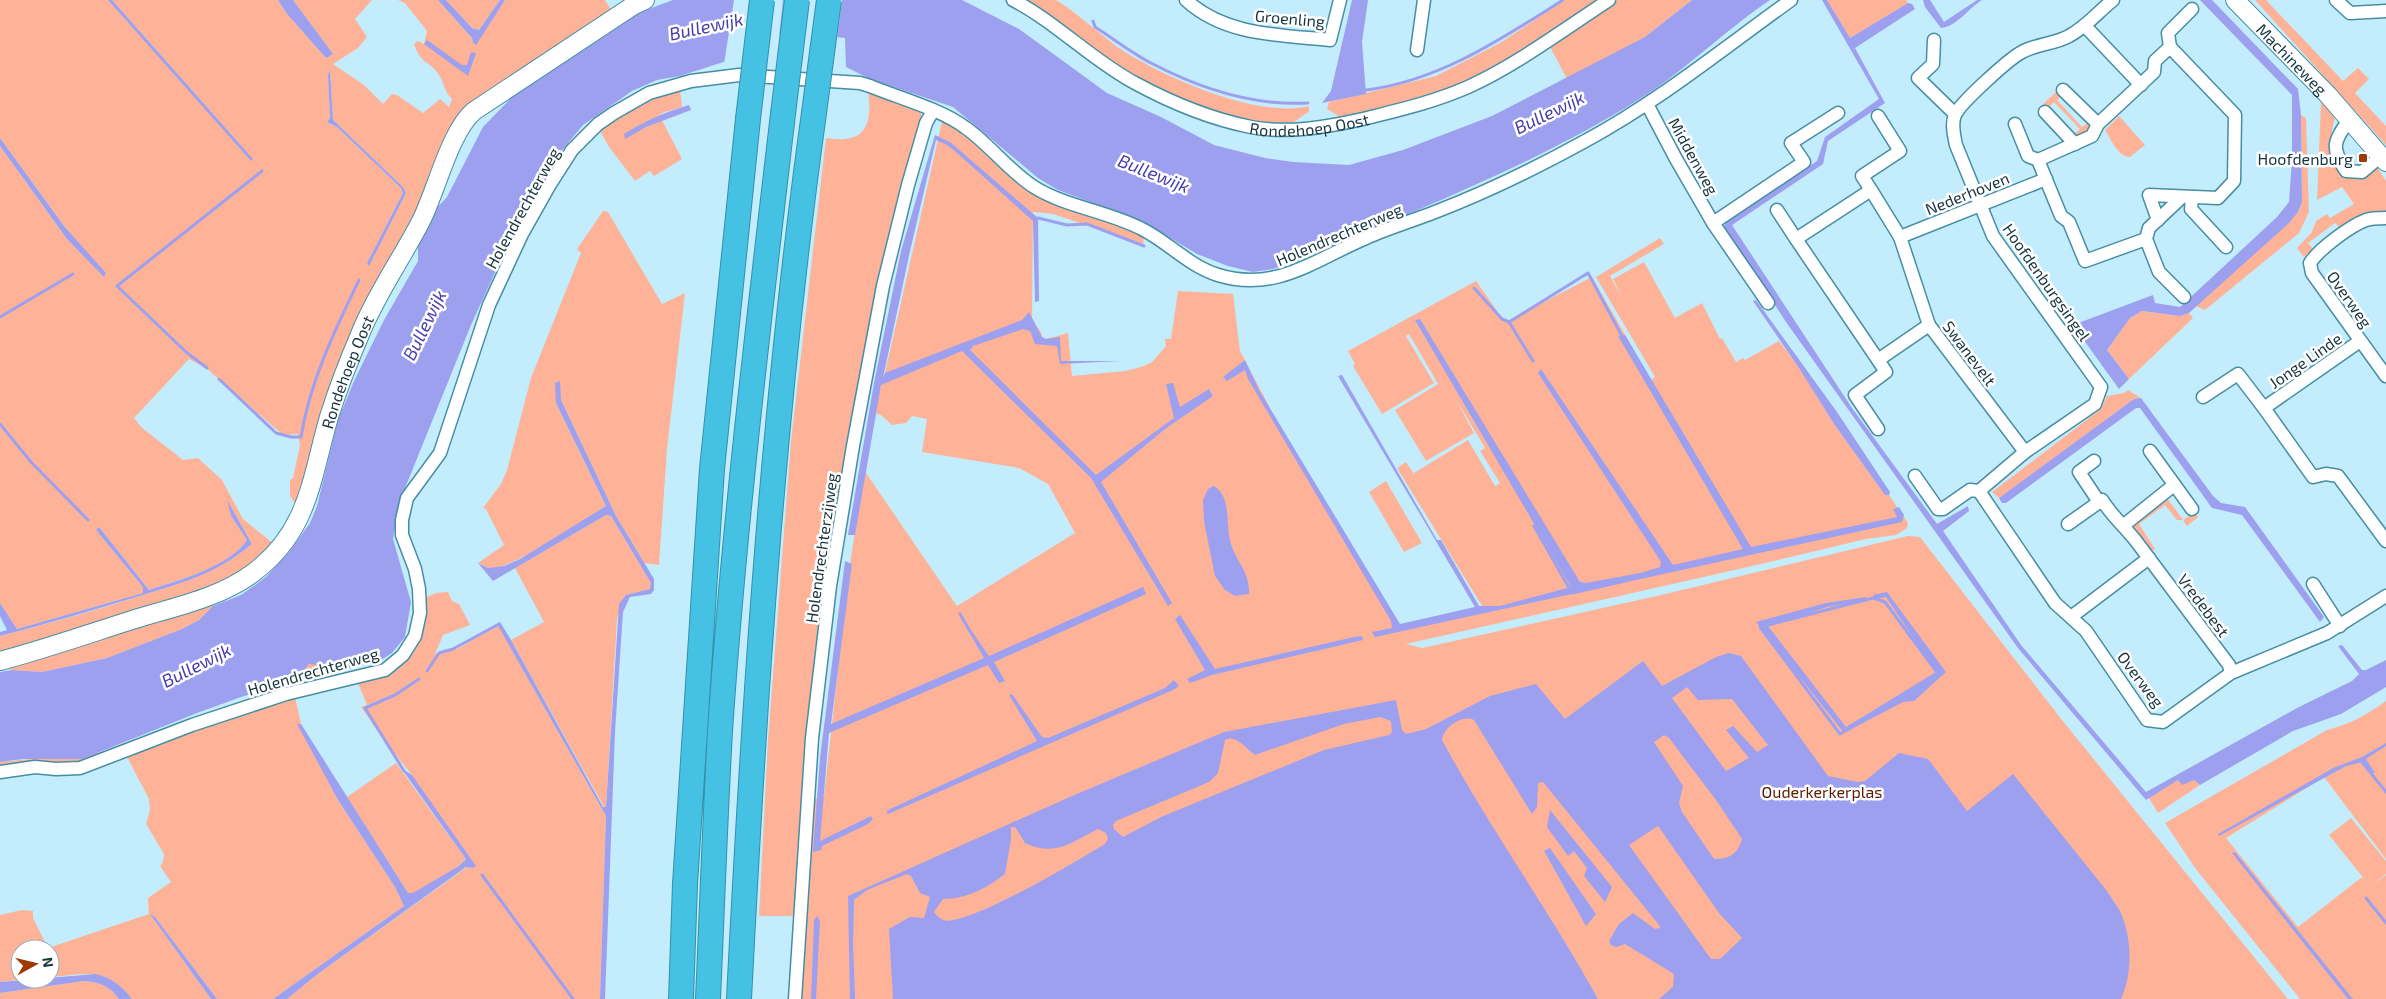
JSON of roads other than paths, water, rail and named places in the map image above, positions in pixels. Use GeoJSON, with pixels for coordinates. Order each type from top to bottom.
{"type":"FeatureCollection","features":[{"type":"Feature","properties":{"kind":"highway"},"geometry":{"type":"LineString","coordinates":[[681,999],[685,884],[712,469],[762,0]]}},
{"type":"Feature","properties":{"kind":"highway"},"geometry":{"type":"LineString","coordinates":[[708,999],[720,732],[738,515],[782,114],[797,0]]}},
{"type":"Feature","properties":{"kind":"highway"},"geometry":{"type":"LineString","coordinates":[[739,999],[752,763],[770,504],[796,240],[829,0]]}},
{"type":"Feature","properties":{"kind":"street","name":"Rondehoep Oost"},"geometry":{"type":"LineString","coordinates":[[0,660],[71,641],[225,590],[252,573],[269,559],[285,541],[299,520],[308,499],[335,399],[362,329],[422,219],[462,125],[474,111],[634,5],[646,0]]}},
{"type":"Feature","properties":{"kind":"street","name":"Rondehoep Oost"},"geometry":{"type":"LineString","coordinates":[[1013,0],[1133,82],[1149,90],[1196,111],[1251,127],[1287,129],[1319,128],[1411,108],[1468,87],[1511,64],[1609,0]]}},
{"type":"Feature","properties":{"kind":"street","name":"Groenling"},"geometry":{"type":"LineString","coordinates":[[1186,0],[1200,13],[1226,25],[1261,33],[1330,40],[1340,0]]}},
{"type":"Feature","properties":{"kind":"street"},"geometry":{"type":"LineString","coordinates":[[1417,50],[1424,0]]}},
{"type":"Feature","properties":{"kind":"street","name":"Holendrechterweg"},"geometry":{"type":"LineString","coordinates":[[0,772],[34,767],[56,769],[80,768],[192,725],[286,694],[385,670],[403,655],[415,636],[420,613],[419,589],[415,569],[402,534],[402,520],[408,498],[440,453],[482,322],[522,234],[572,150],[598,124],[649,93],[665,87],[711,77],[739,75],[860,83],[933,111],[966,128],[1034,186],[1070,203],[1140,228],[1161,239],[1197,265],[1218,275],[1266,280],[1298,271],[1366,237],[1437,211],[1517,176],[1588,139],[1648,104],[1791,0]]}},
{"type":"Feature","properties":{"kind":"street","name":"Machineweg"},"geometry":{"type":"LineString","coordinates":[[2235,0],[2328,95],[2383,159],[2362,172],[2346,171],[2336,154],[2336,137],[2349,120]]}},
{"type":"Feature","properties":{"kind":"street"},"geometry":{"type":"LineString","coordinates":[[2336,0],[2350,13],[2386,11]]}},
{"type":"Feature","properties":{"kind":"street"},"geometry":{"type":"LineString","coordinates":[[1934,40],[1932,64],[1918,78],[1955,114],[1962,105],[2013,57],[2023,50],[2067,38],[2085,26],[2105,2]]}},
{"type":"Feature","properties":{"kind":"street"},"geometry":{"type":"LineString","coordinates":[[2158,220],[2149,195],[2218,198],[2234,181],[2235,115],[2170,47],[2168,33],[2192,9]]}},
{"type":"Feature","properties":{"kind":"street"},"geometry":{"type":"LineString","coordinates":[[2085,26],[2141,85]]}},
{"type":"Feature","properties":{"kind":"street"},"geometry":{"type":"LineString","coordinates":[[2014,124],[2028,156],[2038,160],[2092,136],[2098,124],[2154,72],[2156,61],[2170,47]]}},
{"type":"Feature","properties":{"kind":"street"},"geometry":{"type":"LineString","coordinates":[[2063,90],[2098,124]]}},
{"type":"Feature","properties":{"kind":"street","name":"Middenweg"},"geometry":{"type":"LineString","coordinates":[[1648,104],[1676,159],[1713,223],[1768,303]]}},
{"type":"Feature","properties":{"kind":"street","name":"Holendrechterzijweg"},"geometry":{"type":"LineString","coordinates":[[796,999],[812,738],[830,586],[853,446],[883,286],[908,184],[926,123],[933,111]]}},
{"type":"Feature","properties":{"kind":"street"},"geometry":{"type":"LineString","coordinates":[[2045,112],[2075,144]]}},
{"type":"Feature","properties":{"kind":"street","name":"Middenweg"},"geometry":{"type":"LineString","coordinates":[[1713,223],[1804,162],[1792,143],[1838,113]]}},
{"type":"Feature","properties":{"kind":"street","name":"Hoofdenburgsingel"},"geometry":{"type":"LineString","coordinates":[[1915,476],[1938,509],[1943,509],[1970,490],[1979,491],[2025,452],[2095,404],[2101,387],[1993,236],[1956,145],[1953,129],[1955,114]]}},
{"type":"Feature","properties":{"kind":"street"},"geometry":{"type":"LineString","coordinates":[[1878,116],[1900,150],[1862,176],[1900,237],[1929,325]]}},
{"type":"Feature","properties":{"kind":"street"},"geometry":{"type":"LineString","coordinates":[[2038,160],[2061,216],[2069,222],[2085,261],[2146,239]]}},
{"type":"Feature","properties":{"kind":"street","name":"Nederhoven"},"geometry":{"type":"LineString","coordinates":[[1900,237],[2046,179]]}},
{"type":"Feature","properties":{"kind":"street"},"geometry":{"type":"LineString","coordinates":[[1796,239],[1871,190]]}},
{"type":"Feature","properties":{"kind":"street"},"geometry":{"type":"LineString","coordinates":[[2184,297],[2159,272],[2146,239],[2149,228],[2187,197]]}},
{"type":"Feature","properties":{"kind":"street"},"geometry":{"type":"LineString","coordinates":[[2187,197],[2191,209],[2226,247]]}},
{"type":"Feature","properties":{"kind":"street"},"geometry":{"type":"LineString","coordinates":[[1777,210],[1886,372],[1855,395],[1878,429]]}},
{"type":"Feature","properties":{"kind":"street","name":"Overweg"},"geometry":{"type":"LineString","coordinates":[[2386,218],[2369,219],[2359,223],[2316,254],[2310,263],[2312,273],[2386,376]]}},
{"type":"Feature","properties":{"kind":"street","name":"Swanevelt"},"geometry":{"type":"LineString","coordinates":[[1878,360],[1929,325],[2025,452]]}},
{"type":"Feature","properties":{"kind":"street","name":"Jonge Linde"},"geometry":{"type":"LineString","coordinates":[[2204,397],[2238,374],[2264,408],[2360,341]]}},
{"type":"Feature","properties":{"kind":"street"},"geometry":{"type":"LineString","coordinates":[[2264,408],[2313,477],[2326,474],[2338,476],[2386,541]]}},
{"type":"Feature","properties":{"kind":"street"},"geometry":{"type":"LineString","coordinates":[[2150,451],[2192,510]]}},
{"type":"Feature","properties":{"kind":"street","name":"Vredebest"},"geometry":{"type":"LineString","coordinates":[[2094,460],[2079,472],[2099,502],[2102,500],[2116,520],[2124,525],[2149,558],[2229,665],[2231,673]]}},
{"type":"Feature","properties":{"kind":"street"},"geometry":{"type":"LineString","coordinates":[[2124,525],[2174,485]]}},
{"type":"Feature","properties":{"kind":"street","name":"Overweg"},"geometry":{"type":"LineString","coordinates":[[1979,491],[2055,603],[2086,631],[2147,720],[2163,722],[2231,673],[2340,626],[2386,596]]}},
{"type":"Feature","properties":{"kind":"street"},"geometry":{"type":"LineString","coordinates":[[2068,524],[2099,502]]}},
{"type":"Feature","properties":{"kind":"street"},"geometry":{"type":"LineString","coordinates":[[2071,617],[2149,558]]}},
{"type":"Feature","properties":{"kind":"street"},"geometry":{"type":"LineString","coordinates":[[2313,584],[2340,626]]}},
{"type":"Feature","properties":{"kind":"water"},"geometry":{"type":"Polygon","coordinates":[[[108,0],[112,0],[253,159],[251,161],[108,0]]]}},
{"type":"Feature","properties":{"kind":"water"},"geometry":{"type":"Polygon","coordinates":[[[278,0],[293,0],[333,54],[326,58],[287,14],[278,0]]]}},
{"type":"Feature","properties":{"kind":"water"},"geometry":{"type":"Polygon","coordinates":[[[438,0],[446,0],[472,28],[479,30],[500,0],[505,0],[476,45],[438,0]]]}},
{"type":"Feature","properties":{"kind":"water","name":"Bullewijk"},"geometry":{"type":"Polygon","coordinates":[[[673,0],[962,0],[1019,29],[1107,93],[1161,117],[1214,145],[1265,158],[1293,162],[1349,165],[1403,150],[1492,116],[1645,37],[1692,0],[1770,0],[1655,89],[1598,124],[1513,167],[1426,207],[1295,262],[1273,269],[1253,272],[1228,266],[1197,254],[1142,221],[1058,190],[1038,178],[953,107],[870,79],[846,67],[845,38],[819,35],[816,41],[746,29],[742,56],[680,76],[657,80],[632,91],[583,125],[544,172],[523,211],[471,325],[399,503],[393,539],[411,602],[405,637],[392,653],[378,662],[343,669],[309,664],[295,681],[241,697],[197,713],[82,759],[23,759],[0,762],[0,672],[12,670],[42,672],[107,658],[182,629],[199,620],[213,606],[241,595],[266,577],[289,552],[310,523],[317,506],[338,420],[354,381],[384,320],[418,261],[418,243],[435,210],[447,197],[483,127],[515,94],[630,16],[673,0]]]}},
{"type":"Feature","properties":{"kind":"water"},"geometry":{"type":"Polygon","coordinates":[[[1352,0],[1368,0],[1362,42],[1366,94],[1322,103],[1331,91],[1352,0]]]}},
{"type":"Feature","properties":{"kind":"water"},"geometry":{"type":"Polygon","coordinates":[[[1822,0],[1827,0],[1850,38],[1908,3],[1912,4],[1915,9],[1855,48],[1885,103],[1828,141],[1823,164],[1732,225],[1852,408],[1937,524],[1968,506],[1969,511],[1943,531],[2021,645],[2146,792],[2299,707],[2352,681],[2359,674],[2338,646],[2342,645],[2362,670],[2366,670],[2386,660],[2386,687],[2341,714],[2293,731],[2200,785],[2194,780],[2182,785],[2178,780],[2146,800],[2018,648],[1786,322],[1724,227],[1726,222],[1817,161],[1825,137],[1879,99],[1822,0]]]}},
{"type":"Feature","properties":{"kind":"water"},"geometry":{"type":"Polygon","coordinates":[[[1923,0],[1930,0],[1944,22],[1977,0],[1982,0],[1957,21],[1941,28],[1925,7],[1923,0]]]}},
{"type":"Feature","properties":{"kind":"water"},"geometry":{"type":"Polygon","coordinates":[[[2200,0],[2212,0],[2298,89],[2301,115],[2302,202],[2298,212],[2289,223],[2189,313],[2180,316],[2142,311],[2130,318],[2107,350],[2129,379],[2119,389],[2073,325],[2153,295],[2155,303],[2180,307],[2277,217],[2289,202],[2292,159],[2292,95],[2200,0]]]}},
{"type":"Feature","properties":{"kind":"water"},"geometry":{"type":"Polygon","coordinates":[[[427,40],[462,65],[467,65],[471,52],[476,53],[468,76],[424,44],[427,40]]]}},
{"type":"Feature","properties":{"kind":"water"},"geometry":{"type":"Polygon","coordinates":[[[330,70],[333,120],[403,187],[406,193],[369,266],[367,263],[403,193],[401,188],[337,127],[327,122],[330,118],[328,75],[330,70]]]}},
{"type":"Feature","properties":{"kind":"water"},"geometry":{"type":"Polygon","coordinates":[[[689,105],[691,110],[646,127],[625,139],[624,134],[640,125],[689,105]]]}},
{"type":"Feature","properties":{"kind":"water"},"geometry":{"type":"Polygon","coordinates":[[[935,135],[950,142],[1038,218],[1039,301],[1035,302],[1033,221],[957,153],[947,145],[936,140],[883,378],[885,373],[1022,320],[1029,312],[1042,337],[1046,339],[1060,337],[1061,361],[1120,361],[1060,364],[1057,346],[1035,344],[1030,331],[1023,329],[973,346],[970,350],[1096,475],[1174,418],[1166,384],[1173,383],[1180,407],[1209,389],[1213,396],[1165,429],[1101,482],[1172,603],[1168,606],[1091,478],[962,351],[881,385],[855,535],[848,535],[874,383],[901,251],[935,135]]]}},
{"type":"Feature","properties":{"kind":"water"},"geometry":{"type":"Polygon","coordinates":[[[0,138],[64,226],[106,273],[104,277],[67,239],[0,146],[0,138]]]}},
{"type":"Feature","properties":{"kind":"water"},"geometry":{"type":"Polygon","coordinates":[[[1756,300],[1837,412],[1890,492],[1889,495],[1885,495],[1834,424],[1799,368],[1753,301],[1756,300]]]}},
{"type":"Feature","properties":{"kind":"water"},"geometry":{"type":"Polygon","coordinates":[[[1420,319],[1580,582],[1586,583],[1640,573],[1660,567],[1661,562],[1538,373],[1541,369],[1673,565],[1743,549],[1618,336],[1625,335],[1751,547],[1897,517],[1893,509],[1899,507],[1904,515],[1902,522],[1375,637],[1372,632],[1392,628],[1391,621],[1248,379],[1245,370],[1227,381],[1223,377],[1245,360],[1259,390],[1400,624],[1475,607],[1338,376],[1342,375],[1437,540],[1441,540],[1479,606],[1500,606],[1571,587],[1415,320],[1420,319]]]}},
{"type":"Feature","properties":{"kind":"water"},"geometry":{"type":"Polygon","coordinates":[[[560,381],[561,400],[616,516],[654,579],[654,590],[651,594],[630,597],[623,612],[615,732],[605,999],[600,999],[606,816],[497,624],[500,622],[511,640],[603,807],[606,807],[619,604],[626,595],[650,589],[651,583],[611,516],[606,515],[493,581],[478,563],[488,568],[504,566],[520,559],[606,506],[556,403],[555,383],[560,381]]]}},
{"type":"Feature","properties":{"kind":"water"},"geometry":{"type":"Polygon","coordinates":[[[2141,398],[2213,496],[2221,503],[2245,507],[2324,617],[2320,622],[2242,515],[2212,508],[2140,408],[2136,408],[2006,503],[2002,503],[1999,498],[2134,399],[2141,398]]]}},
{"type":"Feature","properties":{"kind":"water"},"geometry":{"type":"Polygon","coordinates":[[[1214,486],[1223,496],[1227,510],[1230,540],[1247,578],[1249,594],[1235,596],[1225,590],[1215,576],[1204,521],[1203,500],[1208,489],[1214,486]]]}},
{"type":"Feature","properties":{"kind":"water"},"geometry":{"type":"Polygon","coordinates":[[[227,500],[252,544],[225,563],[197,577],[168,587],[0,636],[0,632],[7,630],[0,616],[0,603],[17,629],[143,593],[143,587],[96,530],[99,527],[149,590],[188,577],[228,558],[247,540],[231,516],[227,500]]]}},
{"type":"Feature","properties":{"kind":"water"},"geometry":{"type":"Polygon","coordinates":[[[845,561],[852,564],[831,724],[984,658],[969,632],[971,630],[989,656],[1143,587],[1146,594],[994,662],[1005,681],[999,683],[988,665],[829,733],[820,841],[871,816],[873,819],[868,824],[822,846],[821,850],[813,852],[820,758],[845,561]]]}},
{"type":"Feature","properties":{"kind":"water"},"geometry":{"type":"Polygon","coordinates":[[[1887,592],[1946,672],[1914,701],[1903,702],[1844,733],[1756,622],[1826,603],[1866,597],[1867,600],[1827,607],[1768,626],[1846,727],[1936,672],[1886,597],[1875,599],[1873,595],[1887,592]]]}},
{"type":"Feature","properties":{"kind":"water"},"geometry":{"type":"Polygon","coordinates":[[[1180,615],[1215,669],[1354,637],[1362,636],[1363,640],[1212,675],[1190,683],[1187,679],[1205,670],[1175,619],[1180,615]]]}},
{"type":"Feature","properties":{"kind":"water","name":"Ouderkerkerplas"},"geometry":{"type":"Polygon","coordinates":[[[1729,653],[1741,656],[1828,776],[1858,782],[1865,781],[1899,753],[1928,759],[1967,811],[2013,774],[2107,891],[2120,911],[2127,932],[2130,955],[2128,978],[2121,999],[1659,999],[1673,987],[1674,974],[1625,944],[1616,947],[1611,945],[1609,941],[1619,924],[1633,913],[1655,929],[1660,928],[1659,925],[1543,782],[1538,783],[1537,807],[1532,814],[1474,720],[1464,719],[1449,727],[1442,740],[1460,773],[1598,999],[893,999],[889,929],[910,917],[924,918],[930,897],[920,893],[911,876],[907,874],[867,890],[854,900],[855,999],[850,999],[848,896],[1072,796],[1224,732],[1396,700],[1402,730],[1406,734],[1426,729],[1490,696],[1536,684],[1565,719],[1643,661],[1662,686],[1716,657],[1729,653]],[[1687,687],[1672,698],[1726,771],[1749,758],[1726,730],[1733,726],[1757,752],[1768,745],[1732,699],[1698,700],[1687,687]],[[1380,717],[1344,724],[1255,755],[1233,739],[1225,740],[1218,773],[1209,782],[1116,821],[1113,825],[1114,829],[1123,837],[1161,817],[1324,750],[1389,735],[1392,732],[1391,721],[1380,717]],[[1664,735],[1654,742],[1683,786],[1679,803],[1682,812],[1714,859],[1732,855],[1742,839],[1716,800],[1669,738],[1664,735]],[[1658,826],[1629,845],[1711,959],[1720,959],[1742,938],[1719,913],[1658,826]],[[1011,827],[1011,839],[1005,874],[976,892],[952,899],[943,899],[934,912],[943,920],[956,920],[998,903],[1049,877],[1105,844],[1108,839],[1106,833],[1098,829],[1071,843],[1046,849],[1025,843],[1015,827],[1011,827]]]}},
{"type":"Feature","properties":{"kind":"water"},"geometry":{"type":"Polygon","coordinates":[[[1174,680],[1179,686],[1173,690],[888,814],[886,811],[1037,741],[1009,695],[1012,694],[1042,737],[1048,738],[1165,688],[1174,680]]]}},
{"type":"Feature","properties":{"kind":"water"},"geometry":{"type":"Polygon","coordinates":[[[297,724],[301,724],[408,893],[413,893],[459,866],[466,859],[401,768],[412,775],[476,866],[473,868],[466,867],[319,973],[287,999],[273,999],[404,906],[395,887],[338,800],[297,724]]]}},
{"type":"Feature","properties":{"kind":"water"},"geometry":{"type":"Polygon","coordinates":[[[2386,743],[2386,746],[2366,759],[2375,773],[2372,773],[2363,762],[2346,766],[2219,836],[2218,834],[2333,768],[2362,757],[2386,743]]]}},
{"type":"Feature","properties":{"kind":"water"},"geometry":{"type":"Polygon","coordinates":[[[1550,810],[1612,887],[1605,902],[1584,876],[1587,868],[1574,851],[1568,856],[1547,827],[1550,810]]]}},
{"type":"Feature","properties":{"kind":"water"},"geometry":{"type":"Polygon","coordinates":[[[1550,848],[1596,914],[1586,926],[1544,851],[1550,848]]]}},
{"type":"Feature","properties":{"kind":"water"},"geometry":{"type":"Polygon","coordinates":[[[2235,852],[2353,999],[2348,999],[2232,853],[2235,852]]]}},
{"type":"Feature","properties":{"kind":"water"},"geometry":{"type":"Polygon","coordinates":[[[150,914],[155,917],[217,999],[211,999],[150,914]]]}},
{"type":"Feature","properties":{"kind":"water"},"geometry":{"type":"Polygon","coordinates":[[[817,916],[820,921],[816,999],[811,999],[814,920],[817,916]]]}},
{"type":"Feature","properties":{"kind":"water"},"geometry":{"type":"Polygon","coordinates":[[[96,974],[116,983],[132,999],[119,999],[112,991],[95,982],[84,981],[60,984],[60,977],[96,974]]]}},
{"type":"Feature","properties":{"kind":"water"},"geometry":{"type":"Polygon","coordinates":[[[10,981],[10,989],[28,989],[0,993],[0,982],[10,981]]]}},
{"type":"Feature","properties":{"kind":"waterway"},"geometry":{"type":"LineString","coordinates":[[1366,90],[1393,85],[1445,68],[1494,43],[1563,0]]}},
{"type":"Feature","properties":{"kind":"waterway"},"geometry":{"type":"LineString","coordinates":[[1093,21],[1095,27],[1138,56],[1190,81],[1248,99],[1268,102],[1308,103]]}},
{"type":"Feature","properties":{"kind":"waterway"},"geometry":{"type":"LineString","coordinates":[[207,368],[186,352],[117,286],[262,171]]}},
{"type":"Feature","properties":{"kind":"waterway"},"geometry":{"type":"LineString","coordinates":[[1038,218],[1067,225],[1087,224],[1144,246]]}},
{"type":"Feature","properties":{"kind":"waterway"},"geometry":{"type":"LineString","coordinates":[[1509,322],[1588,273],[1623,338]]}},
{"type":"Feature","properties":{"kind":"waterway"},"geometry":{"type":"LineString","coordinates":[[0,317],[73,274]]}},
{"type":"Feature","properties":{"kind":"waterway"},"geometry":{"type":"LineString","coordinates":[[219,379],[276,433],[291,437],[301,437],[310,396],[324,356],[359,280]]}},
{"type":"Feature","properties":{"kind":"waterway"},"geometry":{"type":"LineString","coordinates":[[1474,288],[1502,319],[1509,322],[1533,361]]}},
{"type":"Feature","properties":{"kind":"waterway"},"geometry":{"type":"LineString","coordinates":[[0,424],[31,462],[88,520]]}},
{"type":"Feature","properties":{"kind":"waterway"},"geometry":{"type":"LineString","coordinates":[[1534,526],[1572,593],[1625,581]]}},
{"type":"Feature","properties":{"kind":"waterway"},"geometry":{"type":"LineString","coordinates":[[1873,598],[1885,602],[1939,675],[1840,734],[1760,627],[1873,598]]}},
{"type":"Feature","properties":{"kind":"waterway"},"geometry":{"type":"LineString","coordinates":[[960,614],[971,633]]}},
{"type":"Feature","properties":{"kind":"waterway"},"geometry":{"type":"LineString","coordinates":[[427,671],[439,653],[453,649],[499,624]]}},
{"type":"Feature","properties":{"kind":"waterway"},"geometry":{"type":"LineString","coordinates":[[404,771],[365,708],[395,695],[419,679]]}},
{"type":"Feature","properties":{"kind":"waterway"},"geometry":{"type":"LineString","coordinates":[[2362,762],[2386,792]]}},
{"type":"Feature","properties":{"kind":"waterway"},"geometry":{"type":"LineString","coordinates":[[482,875],[573,999]]}},
{"type":"Feature","properties":{"kind":"waterway"},"geometry":{"type":"LineString","coordinates":[[2366,898],[2386,923]]}},
{"type":"Feature","properties":{"kind":"place","name":"Hoofdenburg"},"geometry":{"type":"Point","coordinates":[2363,158]}}]}
